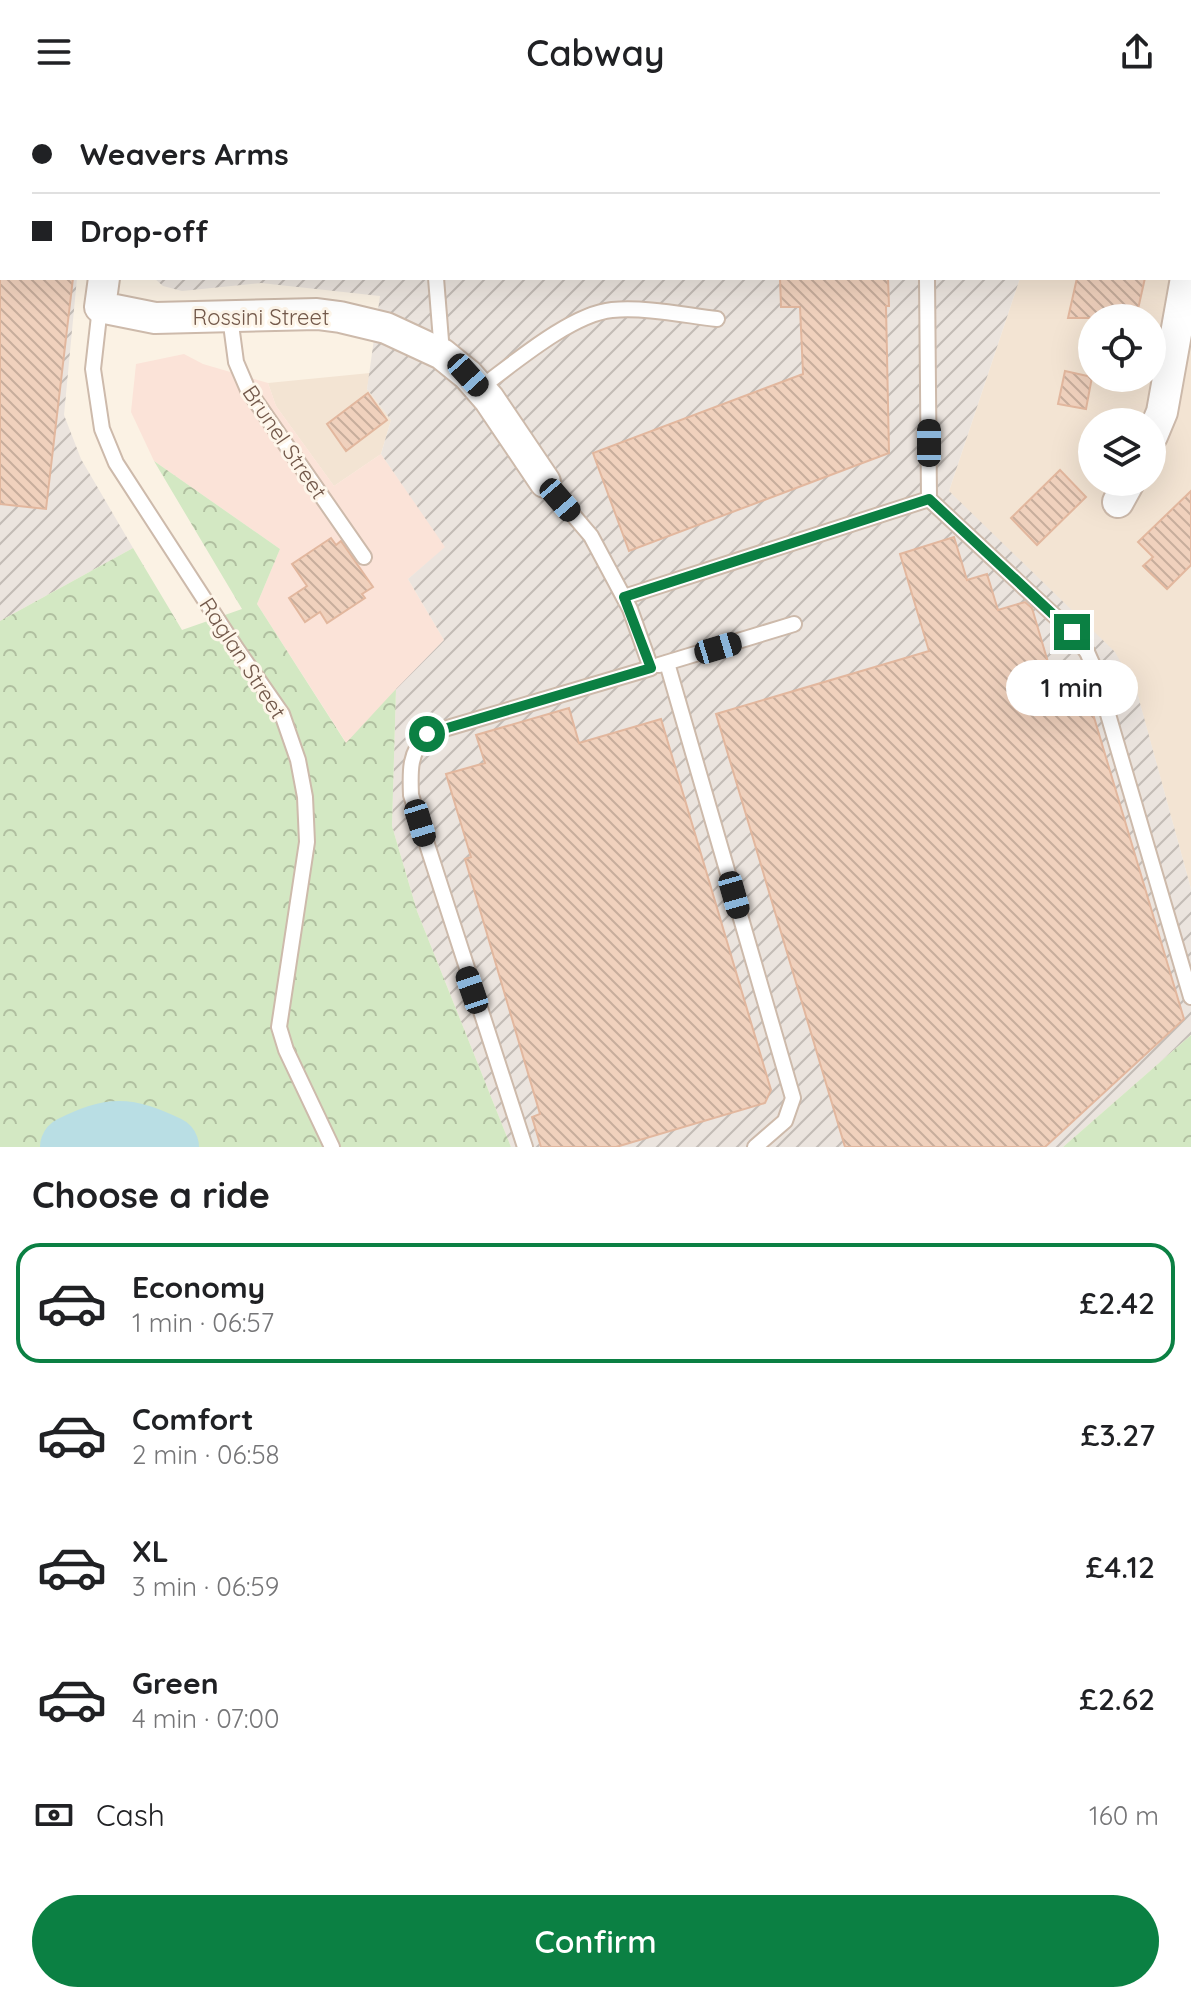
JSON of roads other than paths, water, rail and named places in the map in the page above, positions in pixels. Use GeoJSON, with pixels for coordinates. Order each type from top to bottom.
{"type":"FeatureCollection","features":[{"type":"Feature","properties":{"kind":"street"},"geometry":{"type":"LineString","coordinates":[[1163,408],[1186,280]]}},
{"type":"Feature","properties":{"kind":"street","name":"Rossini Street"},"geometry":{"type":"LineString","coordinates":[[102,292],[155,318],[317,314],[386,328],[442,354],[480,388],[545,482]]}},
{"type":"Feature","properties":{"kind":"lane"},"geometry":{"type":"LineString","coordinates":[[436,280],[442,354]]}},
{"type":"Feature","properties":{"kind":"lane"},"geometry":{"type":"LineString","coordinates":[[927,280],[929,499],[1072,632],[1087,652],[1095,670],[1191,997]]}},
{"type":"Feature","properties":{"kind":"lane","name":"Raglan Street"},"geometry":{"type":"LineString","coordinates":[[102,292],[93,369],[102,429],[116,463],[282,714],[298,760],[305,797],[307,842],[279,1027],[286,1050],[332,1147]]}},
{"type":"Feature","properties":{"kind":"lane"},"geometry":{"type":"LineString","coordinates":[[480,388],[538,345],[580,320],[609,310],[629,309],[717,319]]}},
{"type":"Feature","properties":{"kind":"lane","name":"Brunel Street"},"geometry":{"type":"LineString","coordinates":[[230,317],[236,362],[248,390],[364,557]]}},
{"type":"Feature","properties":{"kind":"lane"},"geometry":{"type":"LineString","coordinates":[[545,482],[591,536],[624,597],[651,668]]}},
{"type":"Feature","properties":{"kind":"lane"},"geometry":{"type":"LineString","coordinates":[[624,597],[929,499]]}},
{"type":"Feature","properties":{"kind":"lane"},"geometry":{"type":"LineString","coordinates":[[525,1147],[463,964],[411,795],[410,770],[416,745],[427,734],[794,624]]}},
{"type":"Feature","properties":{"kind":"lane"},"geometry":{"type":"LineString","coordinates":[[667,663],[793,1098],[785,1121],[755,1147]]}},
{"type":"Feature","properties":{"kind":"waterway"},"geometry":{"type":"LineString","coordinates":[[71,1147],[98,1136],[119,1132],[141,1136],[168,1147]]}}]}
